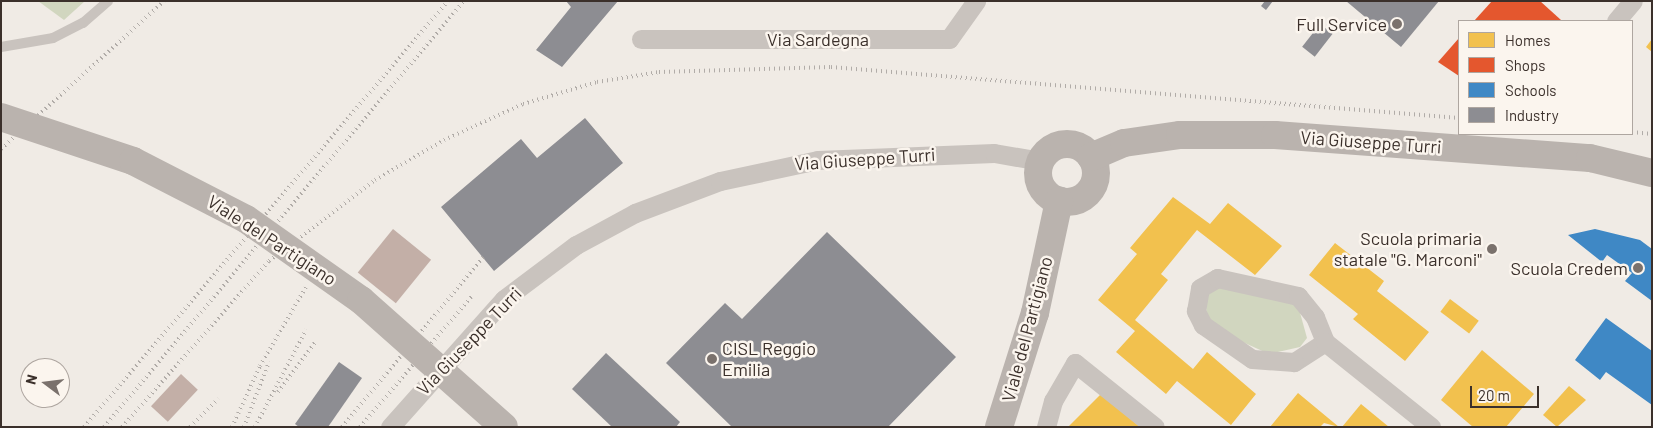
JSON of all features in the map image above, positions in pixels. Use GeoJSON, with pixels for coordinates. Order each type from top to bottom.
{"type":"FeatureCollection","features":[{"type":"Feature","properties":{"kind":"street","name":"Via Sardegna"},"geometry":{"type":"LineString","coordinates":[[641,39],[949,38],[976,1]]}},
{"type":"Feature","properties":{"kind":"street"},"geometry":{"type":"LineString","coordinates":[[1617,20],[1633,1]]}},
{"type":"Feature","properties":{"kind":"street","name":"Viale del Partigiano"},"geometry":{"type":"LineString","coordinates":[[1,117],[133,161],[246,219],[361,300],[504,427]]}},
{"type":"Feature","properties":{"kind":"street","name":"Via Giuseppe Turri"},"geometry":{"type":"LineString","coordinates":[[1091,157],[1124,143],[1180,135],[1275,135],[1590,158],[1652,173]]}},
{"type":"Feature","properties":{"kind":"street"},"geometry":{"type":"LineString","coordinates":[[1063,145],[1082,148],[1091,157],[1096,172],[1092,189],[1077,201],[1059,201],[1043,189],[1041,161],[1063,145]]}},
{"type":"Feature","properties":{"kind":"street","name":"Via Giuseppe Turri"},"geometry":{"type":"LineString","coordinates":[[390,427],[504,299],[547,264],[635,213],[720,181],[818,160],[994,153],[1041,161]]}},
{"type":"Feature","properties":{"kind":"street","name":"Viale del Partigiano"},"geometry":{"type":"LineString","coordinates":[[999,427],[1035,313],[1059,201]]}},
{"type":"Feature","properties":{"kind":"street"},"geometry":{"type":"LineString","coordinates":[[1325,342],[1294,362],[1252,358],[1204,325],[1196,311],[1200,288],[1217,278],[1298,296],[1315,317],[1325,342],[1431,427]]}},
{"type":"Feature","properties":{"kind":"street"},"geometry":{"type":"LineString","coordinates":[[1046,427],[1053,401],[1075,363],[1155,427]]}},
{"type":"Feature","properties":{"kind":"lane"},"geometry":{"type":"LineString","coordinates":[[1,47],[53,38],[83,23],[108,1]]}},
{"type":"Feature","properties":{"kind":"green space"},"geometry":{"type":"Polygon","coordinates":[[[38,1],[85,1],[64,20],[38,1]]]}},
{"type":"Feature","properties":{"kind":"green space"},"geometry":{"type":"Polygon","coordinates":[[[1218,285],[1291,302],[1299,309],[1307,338],[1300,347],[1269,354],[1236,339],[1207,317],[1205,296],[1218,285]]]}},
{"type":"Feature","properties":{"kind":"building: Homes"},"geometry":{"type":"Polygon","coordinates":[[[1652,39],[1652,52],[1646,47],[1652,39]]]}},
{"type":"Feature","properties":{"kind":"building: Homes"},"geometry":{"type":"Polygon","coordinates":[[[1173,197],[1210,224],[1228,203],[1282,246],[1255,275],[1197,230],[1161,274],[1168,280],[1135,320],[1193,369],[1207,352],[1256,394],[1231,425],[1177,381],[1166,394],[1116,352],[1135,331],[1098,300],[1137,254],[1130,248],[1173,197]]]}},
{"type":"Feature","properties":{"kind":"building: Homes"},"geometry":{"type":"Polygon","coordinates":[[[1335,243],[1384,281],[1377,291],[1429,332],[1405,361],[1353,319],[1358,314],[1309,275],[1335,243]]]}},
{"type":"Feature","properties":{"kind":"building: Homes"},"geometry":{"type":"Polygon","coordinates":[[[1450,299],[1479,321],[1469,333],[1440,312],[1450,299]]]}},
{"type":"Feature","properties":{"kind":"building: Homes"},"geometry":{"type":"Polygon","coordinates":[[[1482,350],[1534,394],[1506,427],[1473,427],[1441,400],[1482,350]]]}},
{"type":"Feature","properties":{"kind":"building: Homes"},"geometry":{"type":"Polygon","coordinates":[[[1569,386],[1586,400],[1557,427],[1543,415],[1569,386]]]}},
{"type":"Feature","properties":{"kind":"building: Homes"},"geometry":{"type":"Polygon","coordinates":[[[1298,393],[1339,427],[1324,423],[1320,427],[1270,427],[1298,393]]]}},
{"type":"Feature","properties":{"kind":"building: Homes"},"geometry":{"type":"Polygon","coordinates":[[[1101,394],[1140,427],[1068,427],[1101,394]]]}},
{"type":"Feature","properties":{"kind":"building: Homes"},"geometry":{"type":"Polygon","coordinates":[[[1361,404],[1389,427],[1342,427],[1361,404]]]}},
{"type":"Feature","properties":{"kind":"building: Shops"},"geometry":{"type":"Polygon","coordinates":[[[1492,1],[1540,1],[1561,20],[1475,20],[1492,1]]]}},
{"type":"Feature","properties":{"kind":"building: Shops"},"geometry":{"type":"Polygon","coordinates":[[[1458,39],[1458,75],[1438,62],[1458,39]]]}},
{"type":"Feature","properties":{"kind":"building: Schools","name":"Scuola Credem"},"geometry":{"type":"Polygon","coordinates":[[[1595,229],[1640,240],[1652,249],[1652,301],[1625,281],[1632,273],[1607,255],[1602,262],[1568,235],[1595,229]]]}},
{"type":"Feature","properties":{"kind":"building: Schools"},"geometry":{"type":"Polygon","coordinates":[[[1606,318],[1652,351],[1652,405],[1606,372],[1600,380],[1575,360],[1606,318]]]}},
{"type":"Feature","properties":{"kind":"building: Industry"},"geometry":{"type":"Polygon","coordinates":[[[566,1],[618,1],[562,67],[536,50],[571,7],[566,1]]]}},
{"type":"Feature","properties":{"kind":"building: Industry"},"geometry":{"type":"Polygon","coordinates":[[[1265,1],[1273,1],[1266,10],[1261,6],[1265,1]]]}},
{"type":"Feature","properties":{"kind":"building: Industry","name":"Full Service"},"geometry":{"type":"Polygon","coordinates":[[[1346,1],[1439,1],[1401,47],[1346,1]]]}},
{"type":"Feature","properties":{"kind":"building: Industry"},"geometry":{"type":"Polygon","coordinates":[[[1320,24],[1333,34],[1315,57],[1302,47],[1320,24]]]}},
{"type":"Feature","properties":{"kind":"building: Industry"},"geometry":{"type":"Polygon","coordinates":[[[585,118],[623,163],[494,271],[441,207],[521,139],[537,158],[585,118]]]}},
{"type":"Feature","properties":{"kind":"building: Industry"},"geometry":{"type":"Polygon","coordinates":[[[827,232],[956,357],[888,427],[732,427],[666,363],[725,303],[742,319],[827,232]]]}},
{"type":"Feature","properties":{"kind":"building: Industry"},"geometry":{"type":"Polygon","coordinates":[[[606,353],[680,422],[676,427],[612,427],[572,389],[606,353]]]}},
{"type":"Feature","properties":{"kind":"building: Industry"},"geometry":{"type":"Polygon","coordinates":[[[339,362],[362,378],[328,427],[299,427],[295,424],[339,362]]]}},
{"type":"Feature","properties":{"kind":"building: Other"},"geometry":{"type":"Polygon","coordinates":[[[393,229],[431,260],[396,303],[358,273],[393,229]]]}},
{"type":"Feature","properties":{"kind":"building: Other"},"geometry":{"type":"Polygon","coordinates":[[[181,374],[198,390],[168,422],[151,406],[181,374]]]}},
{"type":"Feature","properties":{"kind":"railway"},"geometry":{"type":"LineString","coordinates":[[1,149],[164,1]]}},
{"type":"Feature","properties":{"kind":"railway"},"geometry":{"type":"LineString","coordinates":[[84,427],[448,1]]}},
{"type":"Feature","properties":{"kind":"railway"},"geometry":{"type":"LineString","coordinates":[[104,427],[464,1]]}},
{"type":"Feature","properties":{"kind":"railway"},"geometry":{"type":"LineString","coordinates":[[122,427],[269,261],[375,180],[444,140],[523,104],[597,82],[659,72],[831,67],[1458,118]]}},
{"type":"Feature","properties":{"kind":"railway"},"geometry":{"type":"LineString","coordinates":[[1633,132],[1652,134]]}},
{"type":"Feature","properties":{"kind":"railway"},"geometry":{"type":"LineString","coordinates":[[342,427],[483,257]]}},
{"type":"Feature","properties":{"kind":"railway"},"geometry":{"type":"LineString","coordinates":[[232,427],[260,366],[306,287]]}},
{"type":"Feature","properties":{"kind":"railway"},"geometry":{"type":"LineString","coordinates":[[360,427],[472,296]]}},
{"type":"Feature","properties":{"kind":"railway"},"geometry":{"type":"LineString","coordinates":[[255,427],[306,330]]}},
{"type":"Feature","properties":{"kind":"railway"},"geometry":{"type":"LineString","coordinates":[[278,392],[316,341]]}},
{"type":"Feature","properties":{"kind":"railway"},"geometry":{"type":"LineString","coordinates":[[244,427],[269,362]]}},
{"type":"Feature","properties":{"kind":"railway"},"geometry":{"type":"LineString","coordinates":[[190,427],[218,399]]}},
{"type":"Feature","properties":{"kind":"place","name":"Full Service"},"geometry":{"type":"Point","coordinates":[1397,24]}},
{"type":"Feature","properties":{"kind":"place","name":"Scuola primaria statale \"G. Marconi\""},"geometry":{"type":"Point","coordinates":[1492,249]}},
{"type":"Feature","properties":{"kind":"place","name":"Scuola Credem"},"geometry":{"type":"Point","coordinates":[1638,268]}},
{"type":"Feature","properties":{"kind":"place","name":"CISL Reggio Emilia"},"geometry":{"type":"Point","coordinates":[712,359]}}]}
